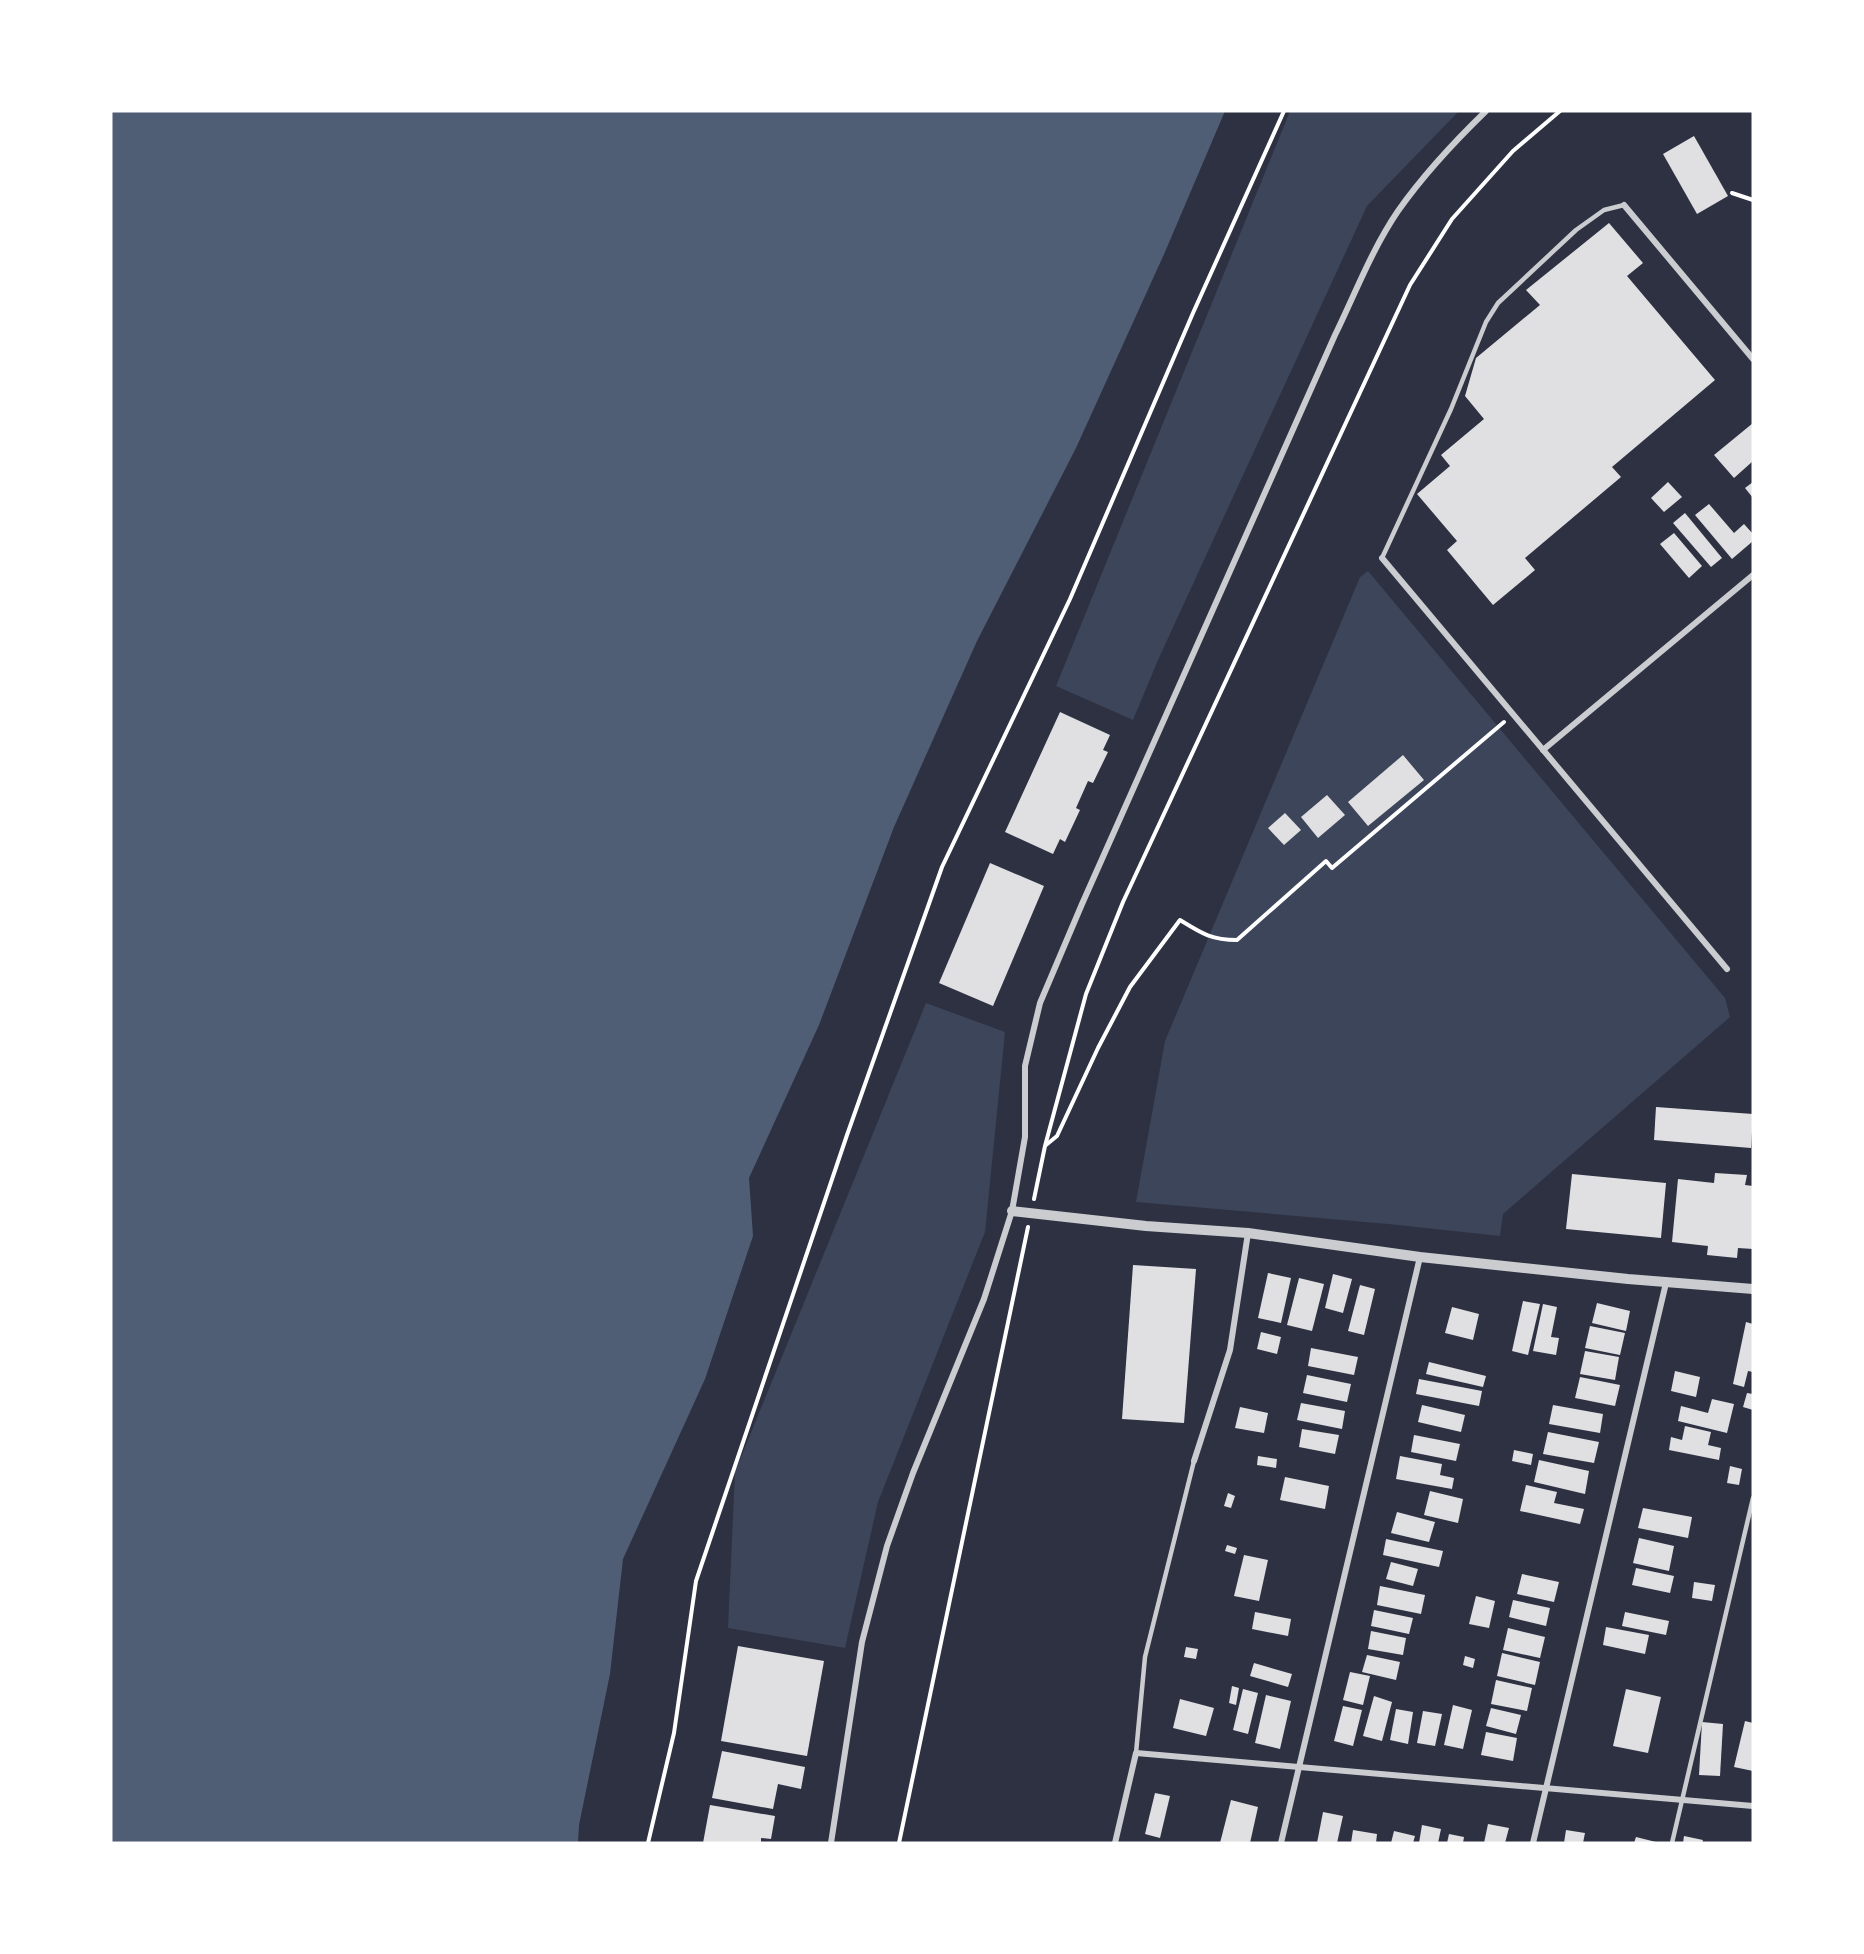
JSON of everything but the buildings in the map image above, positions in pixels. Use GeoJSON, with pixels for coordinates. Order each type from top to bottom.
{"type":"FeatureCollection","features":[{"type":"Feature","properties":{"kind":"street"},"geometry":{"type":"LineString","coordinates":[[831,1843],[862,1642],[887,1546],[913,1473],[984,1299],[1012,1211],[1025,1137],[1025,1066],[1040,1004],[1082,904],[1370,261],[1397,213],[1438,158],[1486,111]]}},
{"type":"Feature","properties":{"kind":"street"},"geometry":{"type":"LineString","coordinates":[[1624,205],[1753,359]]}},
{"type":"Feature","properties":{"kind":"street"},"geometry":{"type":"LineString","coordinates":[[1382,558],[1727,969]]}},
{"type":"Feature","properties":{"kind":"street"},"geometry":{"type":"LineString","coordinates":[[1543,750],[1753,576]]}},
{"type":"Feature","properties":{"kind":"street"},"geometry":{"type":"LineString","coordinates":[[1012,1211],[1146,1226],[1248,1233],[1420,1257],[1753,1289]]}},
{"type":"Feature","properties":{"kind":"street"},"geometry":{"type":"LineString","coordinates":[[1194,1461],[1230,1350],[1248,1233]]}},
{"type":"Feature","properties":{"kind":"street"},"geometry":{"type":"LineString","coordinates":[[1281,1843],[1420,1257]]}},
{"type":"Feature","properties":{"kind":"street"},"geometry":{"type":"LineString","coordinates":[[1533,1843],[1666,1282]]}},
{"type":"Feature","properties":{"kind":"street"},"geometry":{"type":"LineString","coordinates":[[1115,1843],[1136,1753],[1753,1806]]}},
{"type":"Feature","properties":{"kind":"lane"},"geometry":{"type":"LineString","coordinates":[[1382,558],[1451,409],[1486,322],[1498,303],[1576,230],[1604,210],[1624,205]]}},
{"type":"Feature","properties":{"kind":"lane"},"geometry":{"type":"LineString","coordinates":[[1136,1753],[1145,1657],[1194,1461]]}},
{"type":"Feature","properties":{"kind":"lane"},"geometry":{"type":"LineString","coordinates":[[1672,1843],[1753,1498]]}},
{"type":"Feature","properties":{"kind":"path"},"geometry":{"type":"LineString","coordinates":[[648,1843],[674,1733],[696,1581],[843,1146],[942,867],[1070,600],[1193,313],[1284,111]]}},
{"type":"Feature","properties":{"kind":"path"},"geometry":{"type":"LineString","coordinates":[[899,1843],[1045,1146],[1086,994],[1123,902],[1410,285],[1452,219],[1513,151],[1560,111]]}},
{"type":"Feature","properties":{"kind":"path"},"geometry":{"type":"LineString","coordinates":[[1732,193],[1753,200]]}},
{"type":"Feature","properties":{"kind":"path"},"geometry":{"type":"LineString","coordinates":[[1045,1146],[1058,1136],[1098,1048],[1130,987],[1180,920],[1209,938],[1237,940],[1326,861],[1332,868],[1513,714]]}},
{"type":"Feature","properties":{"kind":"shaded area"},"geometry":{"type":"Polygon","coordinates":[[[111,111],[1225,111],[1165,252],[1076,448],[977,641],[894,827],[819,1025],[749,1178],[753,1236],[705,1379],[623,1559],[610,1674],[579,1825],[578,1843],[111,1843],[111,111]]]}},
{"type":"Feature","properties":{"kind":"shaded area"},"geometry":{"type":"Polygon","coordinates":[[[1290,111],[1459,111],[1367,206],[1158,660],[1133,720],[1056,686],[1290,111]]]}},
{"type":"Feature","properties":{"kind":"shaded area"},"geometry":{"type":"Polygon","coordinates":[[[1368,571],[1725,998],[1730,1017],[1503,1214],[1500,1236],[1136,1202],[1165,1041],[1360,577],[1368,571]]]}},
{"type":"Feature","properties":{"kind":"shaded area"},"geometry":{"type":"Polygon","coordinates":[[[926,1003],[1005,1032],[985,1232],[878,1502],[845,1648],[728,1628],[735,1472],[926,1003]]]}}]}
